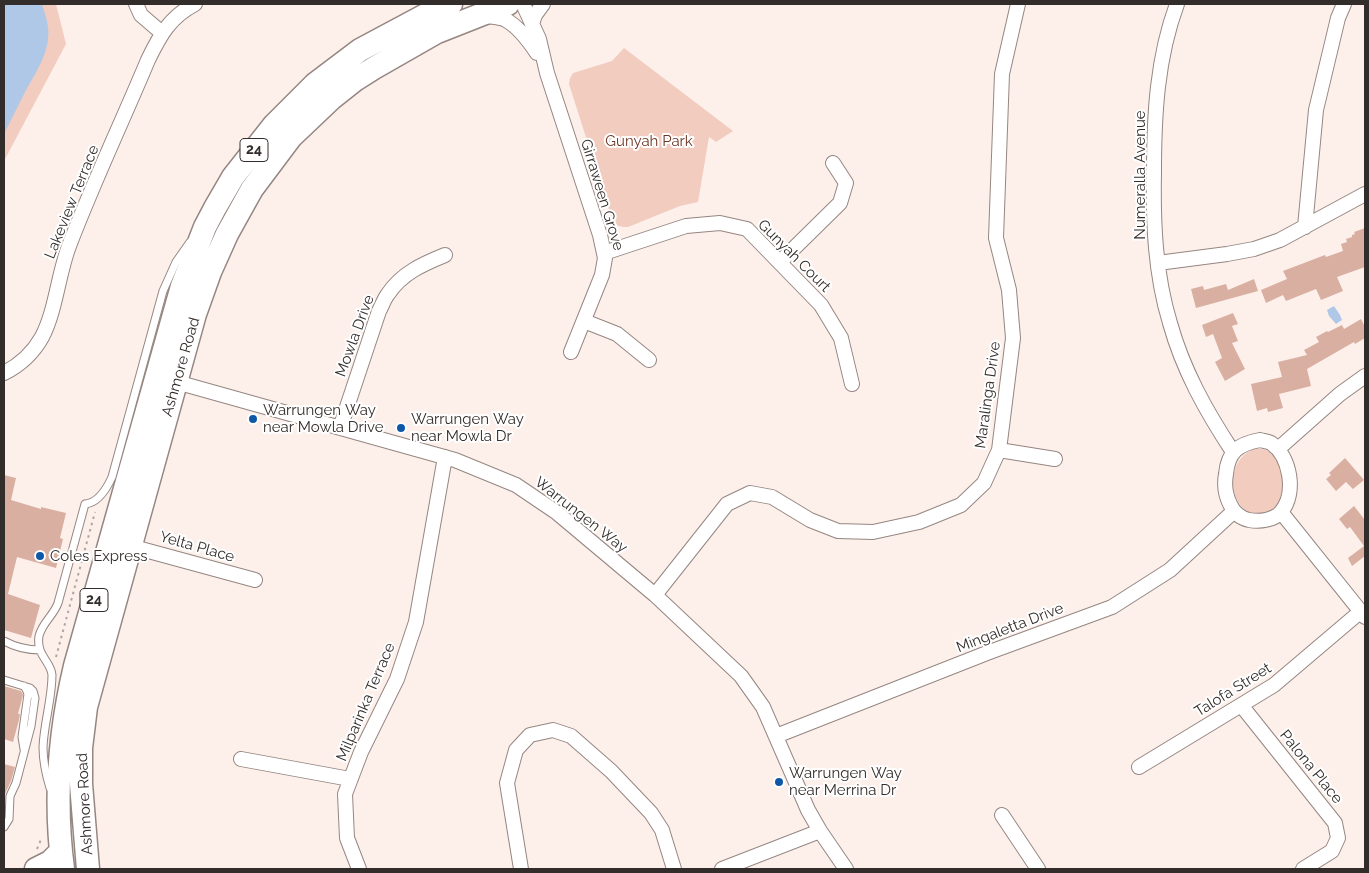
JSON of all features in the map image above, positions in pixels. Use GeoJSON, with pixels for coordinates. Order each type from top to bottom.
{"type":"FeatureCollection","features":[{"type":"Feature","properties":{"kind":"main road","name":"Ashmore Road"},"geometry":{"type":"LineString","coordinates":[[62,860],[59,781],[62,738],[75,666],[167,379],[226,234],[252,188],[292,137],[331,99],[368,72],[437,32],[508,4]]}},
{"type":"Feature","properties":{"kind":"main road","name":"Ashmore Road"},"geometry":{"type":"LineString","coordinates":[[88,869],[80,764],[86,707],[130,546],[167,379],[186,272],[205,228],[233,177],[274,125],[315,84],[360,50],[444,6]]}},
{"type":"Feature","properties":{"kind":"main road"},"geometry":{"type":"LineString","coordinates":[[36,869],[50,862],[62,860]]}},
{"type":"Feature","properties":{"kind":"street"},"geometry":{"type":"LineString","coordinates":[[136,4],[141,15],[162,32]]}},
{"type":"Feature","properties":{"kind":"street","name":"Lakeview Terrace"},"geometry":{"type":"LineString","coordinates":[[4,373],[29,355],[42,336],[71,241],[148,60],[162,32],[169,23],[195,4]]}},
{"type":"Feature","properties":{"kind":"street","name":"Girraween Grove"},"geometry":{"type":"LineString","coordinates":[[513,4],[547,73]]}},
{"type":"Feature","properties":{"kind":"street","name":"Girraween Grove"},"geometry":{"type":"LineString","coordinates":[[523,4],[542,48],[547,73],[604,253],[605,262],[602,275],[571,352]]}},
{"type":"Feature","properties":{"kind":"street"},"geometry":{"type":"LineString","coordinates":[[532,24],[535,15],[543,4]]}},
{"type":"Feature","properties":{"kind":"street","name":"Maralinga Drive"},"geometry":{"type":"LineString","coordinates":[[655,595],[727,504],[750,493],[772,497],[810,520],[838,531],[873,532],[919,522],[961,505],[984,483],[999,450],[1013,338],[1008,290],[996,238],[1002,74],[1018,4]]}},
{"type":"Feature","properties":{"kind":"street","name":"Numeralla Avenue"},"geometry":{"type":"LineString","coordinates":[[1177,4],[1165,44],[1158,82],[1153,205],[1158,263],[1170,323],[1190,378],[1208,412],[1233,452]]}},
{"type":"Feature","properties":{"kind":"street"},"geometry":{"type":"LineString","coordinates":[[1305,227],[1316,110],[1338,18],[1344,4]]}},
{"type":"Feature","properties":{"kind":"street"},"geometry":{"type":"LineString","coordinates":[[479,16],[508,21],[525,37],[537,53]]}},
{"type":"Feature","properties":{"kind":"street"},"geometry":{"type":"LineString","coordinates":[[780,262],[840,203],[846,183],[833,163]]}},
{"type":"Feature","properties":{"kind":"street"},"geometry":{"type":"LineString","coordinates":[[1158,263],[1254,249],[1280,240],[1365,194]]}},
{"type":"Feature","properties":{"kind":"street","name":"Gunyah Court"},"geometry":{"type":"LineString","coordinates":[[604,253],[686,226],[720,222],[747,229],[821,305],[841,338],[852,384]]}},
{"type":"Feature","properties":{"kind":"street","name":"Mowla Drive"},"geometry":{"type":"LineString","coordinates":[[340,428],[379,311],[388,294],[410,271],[445,255]]}},
{"type":"Feature","properties":{"kind":"street"},"geometry":{"type":"LineString","coordinates":[[584,321],[617,334],[649,360]]}},
{"type":"Feature","properties":{"kind":"street"},"geometry":{"type":"LineString","coordinates":[[1278,449],[1340,394],[1365,377]]}},
{"type":"Feature","properties":{"kind":"street","name":"Warrungen Way"},"geometry":{"type":"LineString","coordinates":[[167,379],[455,460],[516,485],[556,512],[655,595],[741,676],[763,707],[808,810],[846,869]]}},
{"type":"Feature","properties":{"kind":"street"},"geometry":{"type":"LineString","coordinates":[[1260,440],[1269,442],[1278,449],[1285,459],[1290,485],[1288,498],[1281,512],[1269,519],[1256,521],[1243,519],[1233,512],[1225,489],[1227,463],[1233,452],[1245,444],[1260,440]]}},
{"type":"Feature","properties":{"kind":"street"},"geometry":{"type":"LineString","coordinates":[[999,450],[1055,459]]}},
{"type":"Feature","properties":{"kind":"street","name":"Milparinka Terrace"},"geometry":{"type":"LineString","coordinates":[[359,869],[347,838],[345,794],[361,752],[397,679],[416,622],[445,457]]}},
{"type":"Feature","properties":{"kind":"street","name":"Mingaletta Drive"},"geometry":{"type":"LineString","coordinates":[[776,736],[987,653],[1112,607],[1170,570],[1233,512]]}},
{"type":"Feature","properties":{"kind":"street"},"geometry":{"type":"LineString","coordinates":[[1281,512],[1363,614]]}},
{"type":"Feature","properties":{"kind":"street","name":"Yelta Place"},"geometry":{"type":"LineString","coordinates":[[130,546],[255,580]]}},
{"type":"Feature","properties":{"kind":"street","name":"Talofa Street"},"geometry":{"type":"LineString","coordinates":[[1139,767],[1274,685],[1363,614]]}},
{"type":"Feature","properties":{"kind":"street","name":"Palona Place"},"geometry":{"type":"LineString","coordinates":[[1241,705],[1335,823],[1338,838],[1332,851],[1303,869]]}},
{"type":"Feature","properties":{"kind":"street"},"geometry":{"type":"LineString","coordinates":[[521,869],[507,783],[516,750],[530,735],[554,730],[571,736],[611,771],[651,813],[662,830],[674,869]]}},
{"type":"Feature","properties":{"kind":"street"},"geometry":{"type":"LineString","coordinates":[[241,759],[350,780]]}},
{"type":"Feature","properties":{"kind":"street"},"geometry":{"type":"LineString","coordinates":[[1002,816],[1038,869]]}},
{"type":"Feature","properties":{"kind":"street"},"geometry":{"type":"LineString","coordinates":[[722,869],[820,831]]}},
{"type":"Feature","properties":{"kind":"lane"},"geometry":{"type":"LineString","coordinates":[[59,820],[47,779],[43,749],[52,671],[42,657],[39,641],[40,634],[58,603],[85,504],[97,499],[112,477],[164,286],[179,257],[215,208]]}},
{"type":"Feature","properties":{"kind":"lane"},"geometry":{"type":"LineString","coordinates":[[4,641],[25,649],[40,650]]}},
{"type":"Feature","properties":{"kind":"lane"},"geometry":{"type":"LineString","coordinates":[[4,680],[31,689],[35,698],[31,726],[16,783],[10,796],[9,819],[4,826]]}},
{"type":"Feature","properties":{"kind":"green space"},"geometry":{"type":"Polygon","coordinates":[[[4,4],[56,4],[66,44],[4,161],[4,4]]]}},
{"type":"Feature","properties":{"kind":"green space","name":"Gunyah Park"},"geometry":{"type":"Polygon","coordinates":[[[624,48],[733,131],[716,142],[709,137],[698,202],[680,206],[628,227],[618,226],[612,219],[569,84],[573,73],[612,61],[624,48]]]}},
{"type":"Feature","properties":{"kind":"green space"},"geometry":{"type":"Polygon","coordinates":[[[1255,448],[1270,452],[1277,459],[1283,479],[1283,490],[1279,500],[1274,509],[1265,514],[1250,513],[1242,507],[1233,487],[1234,471],[1237,464],[1248,452],[1255,448]]]}},
{"type":"Feature","properties":{"kind":"water"},"geometry":{"type":"Polygon","coordinates":[[[4,4],[42,4],[48,24],[48,36],[42,61],[4,134],[4,4]]]}},
{"type":"Feature","properties":{"kind":"water"},"geometry":{"type":"Polygon","coordinates":[[[1334,306],[1342,320],[1336,324],[1329,316],[1327,310],[1334,306]]]}},
{"type":"Feature","properties":{"kind":"building"},"geometry":{"type":"Polygon","coordinates":[[[1365,228],[1365,267],[1337,277],[1343,291],[1321,300],[1316,289],[1286,301],[1283,295],[1266,303],[1261,290],[1287,279],[1283,271],[1325,255],[1326,257],[1343,251],[1341,244],[1347,242],[1346,239],[1352,237],[1355,234],[1354,232],[1365,228]]]}},
{"type":"Feature","properties":{"kind":"building"},"geometry":{"type":"Polygon","coordinates":[[[1254,279],[1258,291],[1196,308],[1191,289],[1203,286],[1204,290],[1226,284],[1228,290],[1254,279]]]}},
{"type":"Feature","properties":{"kind":"building"},"geometry":{"type":"Polygon","coordinates":[[[1233,313],[1238,324],[1232,326],[1238,341],[1232,343],[1245,369],[1225,381],[1215,362],[1222,358],[1213,334],[1206,337],[1202,325],[1233,313]]]}},
{"type":"Feature","properties":{"kind":"building"},"geometry":{"type":"Polygon","coordinates":[[[1361,319],[1365,327],[1365,338],[1355,344],[1354,342],[1307,369],[1311,386],[1279,394],[1283,408],[1268,412],[1267,408],[1257,411],[1251,384],[1282,377],[1278,362],[1307,355],[1304,350],[1319,342],[1316,337],[1342,325],[1344,329],[1361,319]]]}},
{"type":"Feature","properties":{"kind":"building"},"geometry":{"type":"Polygon","coordinates":[[[1345,458],[1364,480],[1353,489],[1346,482],[1336,491],[1326,479],[1331,475],[1329,473],[1345,458]]]}},
{"type":"Feature","properties":{"kind":"building"},"geometry":{"type":"Polygon","coordinates":[[[4,475],[16,478],[11,500],[41,509],[41,507],[66,513],[60,538],[63,539],[56,568],[17,557],[8,594],[40,605],[31,638],[4,630],[4,475]]]}},
{"type":"Feature","properties":{"kind":"building"},"geometry":{"type":"Polygon","coordinates":[[[1354,506],[1365,520],[1365,556],[1352,566],[1348,558],[1364,546],[1350,527],[1347,529],[1339,519],[1354,506]]]}},
{"type":"Feature","properties":{"kind":"building"},"geometry":{"type":"Polygon","coordinates":[[[4,686],[21,691],[23,695],[13,742],[4,739],[4,686]]]}},
{"type":"Feature","properties":{"kind":"building"},"geometry":{"type":"Polygon","coordinates":[[[4,764],[15,767],[5,794],[4,807],[4,764]]]}},
{"type":"Feature","properties":{"kind":"place","name":"Warrungen Way near Mowla Drive"},"geometry":{"type":"Point","coordinates":[253,419]}},
{"type":"Feature","properties":{"kind":"place","name":"Warrungen Way near Mowla Dr"},"geometry":{"type":"Point","coordinates":[401,428]}},
{"type":"Feature","properties":{"kind":"place","name":"Coles Express"},"geometry":{"type":"Point","coordinates":[40,556]}},
{"type":"Feature","properties":{"kind":"place","name":"Warrungen Way near Merrina Dr"},"geometry":{"type":"Point","coordinates":[779,782]}}]}
